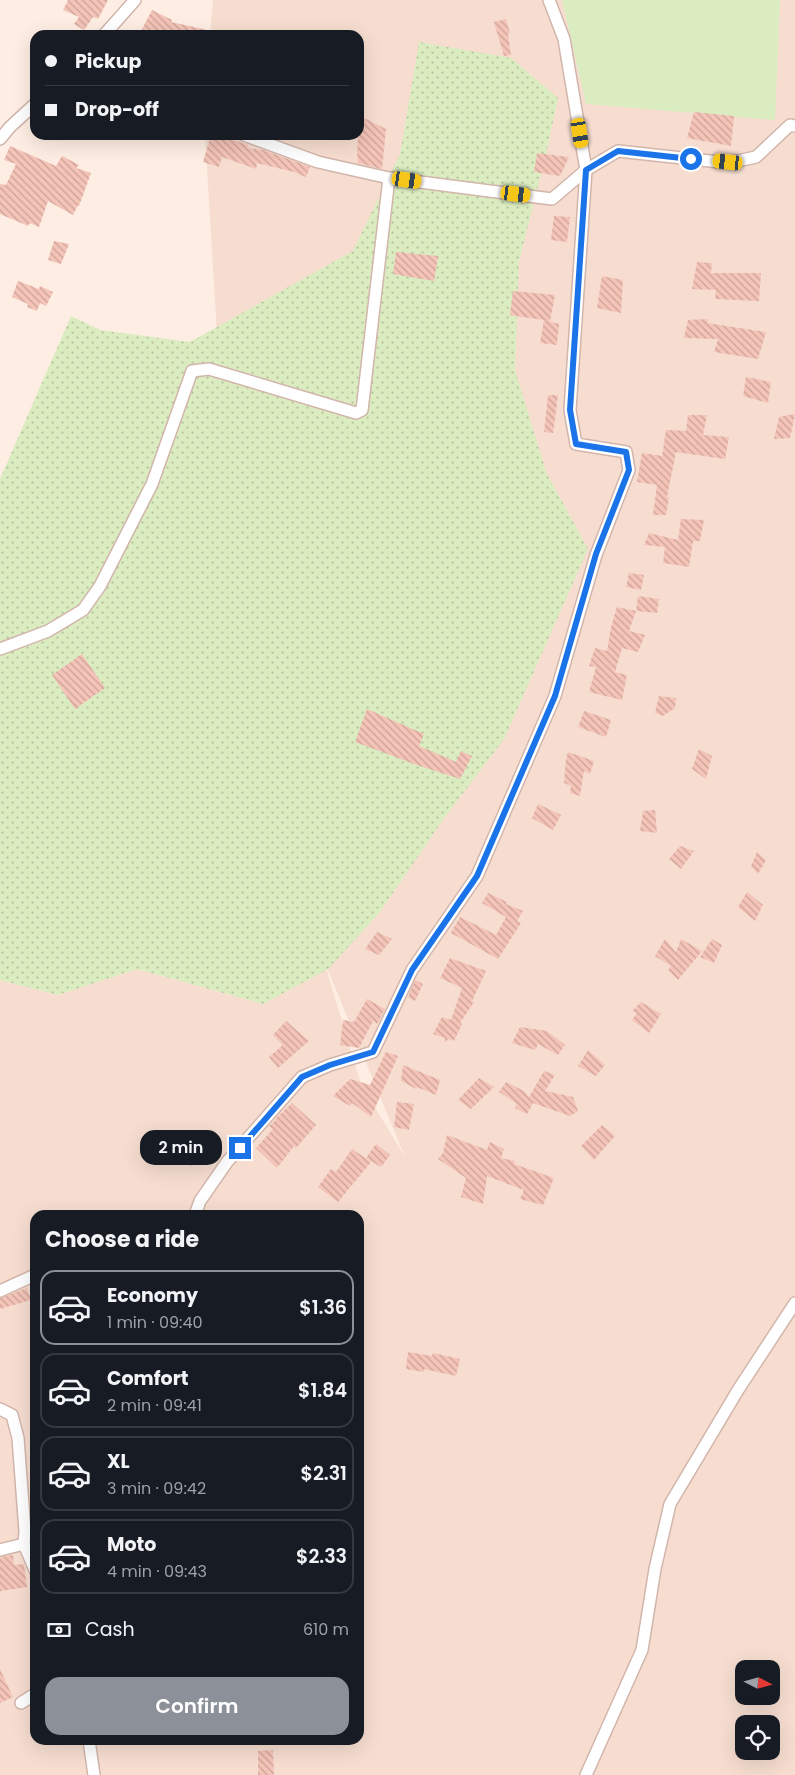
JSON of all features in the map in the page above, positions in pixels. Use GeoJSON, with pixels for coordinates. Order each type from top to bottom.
{"type":"FeatureCollection","features":[{"type":"Feature","properties":{"kind":"street"},"geometry":{"type":"LineString","coordinates":[[108,30],[135,0]]}},
{"type":"Feature","properties":{"kind":"street"},"geometry":{"type":"LineString","coordinates":[[197,1210],[200,1201],[227,1162],[302,1077],[330,1065],[373,1052],[412,970],[477,876],[555,696],[596,554],[629,470],[626,452],[576,444],[570,410],[586,170],[564,39],[549,0]]}},
{"type":"Feature","properties":{"kind":"street"},"geometry":{"type":"LineString","coordinates":[[0,139],[30,109]]}},
{"type":"Feature","properties":{"kind":"street"},"geometry":{"type":"LineString","coordinates":[[258,140],[318,162],[389,178],[552,199],[586,170],[618,151],[728,162],[756,157],[790,125],[795,126]]}},
{"type":"Feature","properties":{"kind":"street"},"geometry":{"type":"LineString","coordinates":[[0,648],[48,631],[84,610],[100,586],[152,484],[192,371],[209,369],[356,413],[362,410],[389,178]]}},
{"type":"Feature","properties":{"kind":"street"},"geometry":{"type":"LineString","coordinates":[[0,1291],[30,1277]]}},
{"type":"Feature","properties":{"kind":"street"},"geometry":{"type":"LineString","coordinates":[[586,1775],[642,1650],[655,1568],[670,1504],[738,1390],[795,1303]]}},
{"type":"Feature","properties":{"kind":"street"},"geometry":{"type":"LineString","coordinates":[[0,1409],[12,1415],[18,1438],[25,1532],[24,1544],[30,1558]]}},
{"type":"Feature","properties":{"kind":"street"},"geometry":{"type":"LineString","coordinates":[[0,1550],[24,1544]]}},
{"type":"Feature","properties":{"kind":"street"},"geometry":{"type":"LineString","coordinates":[[21,1703],[30,1697]]}},
{"type":"Feature","properties":{"kind":"street"},"geometry":{"type":"LineString","coordinates":[[90,1745],[94,1775]]}},
{"type":"Feature","properties":{"kind":"shaded area"},"geometry":{"type":"Polygon","coordinates":[[[213,0],[795,0],[795,1775],[0,1775],[0,980],[58,995],[137,969],[263,1004],[231,565],[205,140],[364,140],[364,30],[210,30],[213,0]],[[327,968],[361,1084],[405,1157],[327,968]]]}},
{"type":"Feature","properties":{"kind":"green space"},"geometry":{"type":"Polygon","coordinates":[[[562,0],[780,0],[775,120],[586,104],[562,0]]]}},
{"type":"Feature","properties":{"kind":"green space"},"geometry":{"type":"Polygon","coordinates":[[[419,42],[511,58],[558,98],[519,261],[515,370],[547,474],[588,549],[504,739],[445,817],[380,912],[328,969],[263,1004],[137,969],[58,995],[0,980],[0,479],[71,316],[100,330],[190,342],[353,251],[400,154],[419,42]]]}},
{"type":"Feature","properties":{"kind":"building"},"geometry":{"type":"Polygon","coordinates":[[[68,0],[108,0],[98,19],[93,17],[84,30],[74,24],[79,17],[63,10],[68,0]]]}},
{"type":"Feature","properties":{"kind":"building"},"geometry":{"type":"Polygon","coordinates":[[[152,10],[172,20],[171,22],[207,30],[142,30],[152,10]]]}},
{"type":"Feature","properties":{"kind":"building"},"geometry":{"type":"Polygon","coordinates":[[[506,19],[510,33],[508,34],[511,55],[504,56],[494,22],[506,19]]]}},
{"type":"Feature","properties":{"kind":"building"},"geometry":{"type":"Polygon","coordinates":[[[694,112],[734,116],[731,146],[687,138],[694,112]]]}},
{"type":"Feature","properties":{"kind":"building"},"geometry":{"type":"Polygon","coordinates":[[[364,118],[386,129],[382,169],[358,163],[358,140],[364,140],[364,118]]]}},
{"type":"Feature","properties":{"kind":"building"},"geometry":{"type":"Polygon","coordinates":[[[210,140],[234,140],[248,145],[247,148],[263,150],[310,167],[306,177],[294,172],[257,163],[256,169],[222,157],[219,167],[203,162],[210,140]]]}},
{"type":"Feature","properties":{"kind":"building"},"geometry":{"type":"Polygon","coordinates":[[[10,146],[56,166],[62,156],[79,165],[76,168],[91,173],[79,206],[73,215],[48,201],[39,227],[30,223],[28,226],[0,214],[0,184],[6,185],[16,164],[4,160],[10,146]]]}},
{"type":"Feature","properties":{"kind":"building"},"geometry":{"type":"Polygon","coordinates":[[[537,153],[569,157],[560,176],[534,172],[537,153]]]}},
{"type":"Feature","properties":{"kind":"building"},"geometry":{"type":"Polygon","coordinates":[[[554,216],[570,217],[567,242],[551,240],[554,216]]]}},
{"type":"Feature","properties":{"kind":"building"},"geometry":{"type":"Polygon","coordinates":[[[54,241],[69,244],[61,264],[48,260],[54,241]]]}},
{"type":"Feature","properties":{"kind":"building"},"geometry":{"type":"Polygon","coordinates":[[[396,252],[438,256],[434,281],[393,274],[396,252]]]}},
{"type":"Feature","properties":{"kind":"building"},"geometry":{"type":"Polygon","coordinates":[[[697,262],[712,263],[711,273],[761,273],[759,301],[715,299],[716,290],[692,289],[697,262]]]}},
{"type":"Feature","properties":{"kind":"building"},"geometry":{"type":"Polygon","coordinates":[[[602,276],[623,280],[621,313],[597,308],[602,276]]]}},
{"type":"Feature","properties":{"kind":"building"},"geometry":{"type":"Polygon","coordinates":[[[18,281],[39,289],[40,286],[53,292],[46,306],[40,303],[37,311],[27,307],[28,304],[12,297],[18,281]]]}},
{"type":"Feature","properties":{"kind":"building"},"geometry":{"type":"Polygon","coordinates":[[[513,291],[555,295],[550,321],[510,315],[513,291]]]}},
{"type":"Feature","properties":{"kind":"building"},"geometry":{"type":"Polygon","coordinates":[[[708,319],[707,323],[766,332],[758,359],[714,352],[718,339],[684,338],[688,320],[708,319]]]}},
{"type":"Feature","properties":{"kind":"building"},"geometry":{"type":"Polygon","coordinates":[[[544,320],[559,324],[557,345],[540,343],[544,320]]]}},
{"type":"Feature","properties":{"kind":"building"},"geometry":{"type":"Polygon","coordinates":[[[746,377],[771,382],[768,403],[743,396],[746,377]]]}},
{"type":"Feature","properties":{"kind":"building"},"geometry":{"type":"Polygon","coordinates":[[[548,395],[558,395],[553,433],[544,432],[548,395]]]}},
{"type":"Feature","properties":{"kind":"building"},"geometry":{"type":"Polygon","coordinates":[[[795,414],[790,438],[774,439],[779,417],[795,414]]]}},
{"type":"Feature","properties":{"kind":"building"},"geometry":{"type":"Polygon","coordinates":[[[688,415],[707,415],[703,435],[729,437],[725,459],[676,452],[667,497],[669,498],[666,515],[653,515],[657,485],[637,482],[642,453],[662,456],[666,430],[686,431],[688,415]]]}},
{"type":"Feature","properties":{"kind":"building"},"geometry":{"type":"Polygon","coordinates":[[[681,519],[704,520],[700,541],[693,541],[689,567],[663,563],[665,547],[644,545],[649,533],[678,540],[681,519]]]}},
{"type":"Feature","properties":{"kind":"building"},"geometry":{"type":"Polygon","coordinates":[[[629,573],[644,575],[641,590],[626,587],[629,573]]]}},
{"type":"Feature","properties":{"kind":"building"},"geometry":{"type":"Polygon","coordinates":[[[638,596],[659,599],[657,613],[636,611],[638,596]]]}},
{"type":"Feature","properties":{"kind":"building"},"geometry":{"type":"Polygon","coordinates":[[[617,607],[636,611],[629,631],[645,635],[638,652],[622,648],[615,672],[627,675],[622,700],[589,692],[596,667],[589,666],[595,648],[607,651],[617,607]]]}},
{"type":"Feature","properties":{"kind":"building"},"geometry":{"type":"Polygon","coordinates":[[[82,654],[105,688],[75,709],[52,675],[82,654]]]}},
{"type":"Feature","properties":{"kind":"building"},"geometry":{"type":"Polygon","coordinates":[[[659,696],[676,698],[675,708],[663,716],[655,713],[659,696]]]}},
{"type":"Feature","properties":{"kind":"building"},"geometry":{"type":"Polygon","coordinates":[[[367,709],[424,734],[419,746],[456,762],[461,751],[472,756],[460,779],[355,742],[367,709]]]}},
{"type":"Feature","properties":{"kind":"building"},"geometry":{"type":"Polygon","coordinates":[[[584,711],[611,720],[606,737],[578,727],[584,711]]]}},
{"type":"Feature","properties":{"kind":"building"},"geometry":{"type":"Polygon","coordinates":[[[699,749],[712,756],[706,779],[692,769],[699,749]]]}},
{"type":"Feature","properties":{"kind":"building"},"geometry":{"type":"Polygon","coordinates":[[[568,752],[594,761],[590,774],[584,771],[580,796],[570,793],[571,786],[564,783],[568,752]]]}},
{"type":"Feature","properties":{"kind":"building"},"geometry":{"type":"Polygon","coordinates":[[[538,804],[561,815],[553,830],[532,818],[538,804]]]}},
{"type":"Feature","properties":{"kind":"building"},"geometry":{"type":"Polygon","coordinates":[[[655,810],[657,833],[640,831],[643,811],[655,810]]]}},
{"type":"Feature","properties":{"kind":"building"},"geometry":{"type":"Polygon","coordinates":[[[680,846],[694,851],[681,869],[669,859],[680,846]]]}},
{"type":"Feature","properties":{"kind":"building"},"geometry":{"type":"Polygon","coordinates":[[[757,852],[766,860],[758,874],[751,866],[757,852]]]}},
{"type":"Feature","properties":{"kind":"building"},"geometry":{"type":"Polygon","coordinates":[[[747,892],[763,905],[755,921],[738,907],[747,892]]]}},
{"type":"Feature","properties":{"kind":"building"},"geometry":{"type":"Polygon","coordinates":[[[488,893],[507,902],[506,904],[523,911],[517,921],[521,923],[498,959],[451,933],[460,917],[496,935],[506,917],[482,903],[488,893]]]}},
{"type":"Feature","properties":{"kind":"building"},"geometry":{"type":"Polygon","coordinates":[[[377,932],[392,939],[379,955],[365,949],[377,932]]]}},
{"type":"Feature","properties":{"kind":"building"},"geometry":{"type":"Polygon","coordinates":[[[665,939],[676,952],[681,939],[702,951],[678,980],[668,970],[671,966],[655,956],[665,939]]]}},
{"type":"Feature","properties":{"kind":"building"},"geometry":{"type":"Polygon","coordinates":[[[712,939],[722,945],[714,963],[700,957],[712,939]]]}},
{"type":"Feature","properties":{"kind":"building"},"geometry":{"type":"Polygon","coordinates":[[[450,958],[486,971],[472,1001],[474,1002],[460,1023],[462,1024],[454,1041],[448,1039],[446,1042],[444,1041],[445,1038],[433,1034],[442,1017],[451,1020],[462,988],[440,978],[450,958]]]}},
{"type":"Feature","properties":{"kind":"building"},"geometry":{"type":"Polygon","coordinates":[[[415,980],[423,984],[415,1001],[408,997],[415,980]]]}},
{"type":"Feature","properties":{"kind":"building"},"geometry":{"type":"Polygon","coordinates":[[[367,999],[385,1009],[377,1024],[373,1021],[359,1048],[340,1045],[343,1020],[354,1022],[367,999]]]}},
{"type":"Feature","properties":{"kind":"building"},"geometry":{"type":"Polygon","coordinates":[[[641,1002],[661,1014],[649,1033],[632,1020],[637,1013],[632,1011],[641,1002]]]}},
{"type":"Feature","properties":{"kind":"building"},"geometry":{"type":"Polygon","coordinates":[[[286,1021],[309,1041],[278,1068],[269,1057],[283,1045],[273,1035],[286,1021]]]}},
{"type":"Feature","properties":{"kind":"building"},"geometry":{"type":"Polygon","coordinates":[[[520,1027],[547,1031],[565,1045],[558,1055],[538,1044],[535,1050],[512,1043],[520,1027]]]}},
{"type":"Feature","properties":{"kind":"building"},"geometry":{"type":"Polygon","coordinates":[[[588,1050],[605,1065],[596,1076],[578,1066],[588,1050]]]}},
{"type":"Feature","properties":{"kind":"building"},"geometry":{"type":"Polygon","coordinates":[[[386,1052],[398,1056],[371,1117],[352,1103],[350,1106],[333,1096],[350,1079],[370,1085],[386,1052]]]}},
{"type":"Feature","properties":{"kind":"building"},"geometry":{"type":"Polygon","coordinates":[[[403,1065],[440,1080],[436,1095],[417,1087],[416,1089],[401,1081],[403,1065]]]}},
{"type":"Feature","properties":{"kind":"building"},"geometry":{"type":"Polygon","coordinates":[[[544,1071],[555,1075],[545,1091],[573,1097],[578,1111],[570,1116],[533,1103],[527,1114],[515,1108],[517,1104],[499,1092],[506,1082],[524,1091],[529,1097],[544,1071]]]}},
{"type":"Feature","properties":{"kind":"building"},"geometry":{"type":"Polygon","coordinates":[[[479,1078],[494,1087],[471,1109],[458,1100],[479,1078]]]}},
{"type":"Feature","properties":{"kind":"building"},"geometry":{"type":"Polygon","coordinates":[[[397,1102],[414,1104],[409,1130],[394,1127],[397,1102]]]}},
{"type":"Feature","properties":{"kind":"building"},"geometry":{"type":"Polygon","coordinates":[[[292,1103],[316,1125],[296,1148],[294,1146],[277,1168],[256,1148],[273,1129],[269,1126],[292,1103]]]}},
{"type":"Feature","properties":{"kind":"building"},"geometry":{"type":"Polygon","coordinates":[[[602,1125],[615,1136],[594,1160],[581,1146],[602,1125]]]}},
{"type":"Feature","properties":{"kind":"building"},"geometry":{"type":"Polygon","coordinates":[[[447,1135],[487,1150],[490,1142],[504,1149],[501,1158],[515,1161],[514,1164],[554,1178],[543,1205],[520,1199],[524,1190],[487,1176],[483,1204],[461,1197],[466,1178],[438,1159],[443,1153],[447,1135]]]}},
{"type":"Feature","properties":{"kind":"building"},"geometry":{"type":"Polygon","coordinates":[[[185,1137],[202,1158],[191,1166],[174,1145],[185,1137]]]}},
{"type":"Feature","properties":{"kind":"building"},"geometry":{"type":"Polygon","coordinates":[[[376,1144],[390,1155],[381,1167],[366,1158],[376,1144]]]}},
{"type":"Feature","properties":{"kind":"building"},"geometry":{"type":"Polygon","coordinates":[[[352,1149],[371,1162],[338,1202],[318,1187],[331,1169],[336,1172],[352,1149]]]}},
{"type":"Feature","properties":{"kind":"building"},"geometry":{"type":"Polygon","coordinates":[[[27,1288],[30,1300],[0,1309],[0,1298],[27,1288]]]}},
{"type":"Feature","properties":{"kind":"building"},"geometry":{"type":"Polygon","coordinates":[[[408,1352],[432,1356],[433,1353],[460,1359],[456,1376],[424,1369],[424,1372],[406,1369],[408,1352]]]}},
{"type":"Feature","properties":{"kind":"building"},"geometry":{"type":"Polygon","coordinates":[[[13,1555],[14,1565],[24,1564],[27,1587],[0,1591],[0,1557],[13,1555]]]}},
{"type":"Feature","properties":{"kind":"building"},"geometry":{"type":"Polygon","coordinates":[[[0,1669],[13,1697],[0,1703],[0,1669]]]}},
{"type":"Feature","properties":{"kind":"building"},"geometry":{"type":"Polygon","coordinates":[[[273,1750],[274,1775],[258,1775],[258,1751],[273,1750]]]}},
{"type":"Feature","properties":{"kind":"route"},"geometry":{"type":"LineString","coordinates":[[240,1148],[302,1077],[330,1065],[373,1052],[412,970],[477,876],[555,696],[596,554],[629,470],[626,452],[576,444],[570,410],[586,170],[618,151],[691,159]]}}]}
